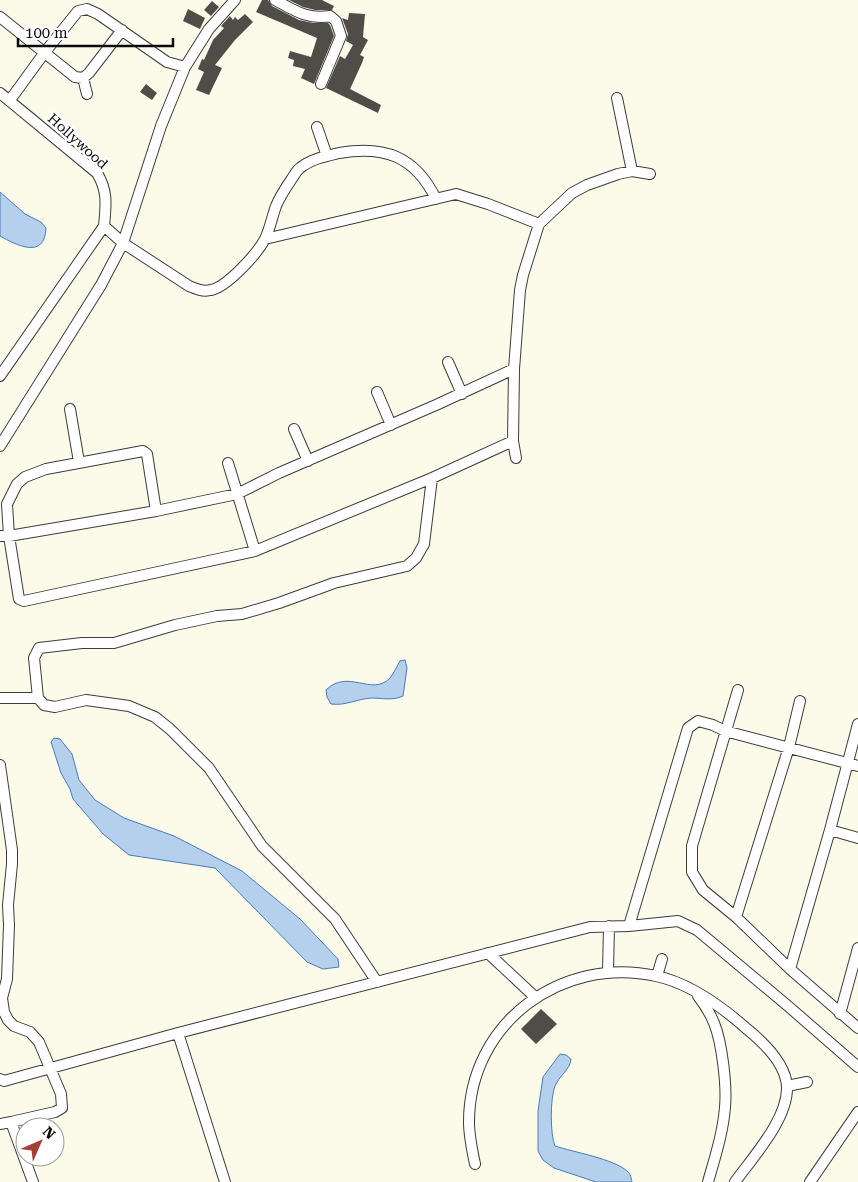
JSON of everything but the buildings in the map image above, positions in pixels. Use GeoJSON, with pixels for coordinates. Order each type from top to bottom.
{"type":"FeatureCollection","features":[{"type":"Feature","properties":{"kind":"street"},"geometry":{"type":"LineString","coordinates":[[0,446],[101,286],[123,243],[156,142],[185,67],[209,29],[235,0]]}},
{"type":"Feature","properties":{"kind":"street"},"geometry":{"type":"LineString","coordinates":[[274,0],[307,16],[314,18],[330,16],[336,21],[341,36],[321,84]]}},
{"type":"Feature","properties":{"kind":"street"},"geometry":{"type":"LineString","coordinates":[[10,100],[78,11],[87,9],[98,14],[167,62],[185,67]]}},
{"type":"Feature","properties":{"kind":"street"},"geometry":{"type":"LineString","coordinates":[[0,17],[75,77],[82,78],[89,73],[122,30]]}},
{"type":"Feature","properties":{"kind":"street"},"geometry":{"type":"LineString","coordinates":[[82,78],[87,94]]}},
{"type":"Feature","properties":{"kind":"street","name":"Hollywood"},"geometry":{"type":"LineString","coordinates":[[0,93],[97,173],[104,184],[106,210],[104,226]]}},
{"type":"Feature","properties":{"kind":"street"},"geometry":{"type":"LineString","coordinates":[[617,98],[632,171]]}},
{"type":"Feature","properties":{"kind":"street"},"geometry":{"type":"LineString","coordinates":[[317,127],[327,156]]}},
{"type":"Feature","properties":{"kind":"street"},"geometry":{"type":"LineString","coordinates":[[2,368],[104,226],[123,243],[189,286],[200,291],[211,290],[223,284],[239,270],[265,239],[277,204],[299,168],[315,160],[359,150],[390,154],[408,163],[423,178],[436,199]]}},
{"type":"Feature","properties":{"kind":"street"},"geometry":{"type":"LineString","coordinates":[[516,458],[513,441],[514,369],[520,290],[539,224],[572,193],[602,179],[632,171],[650,174]]}},
{"type":"Feature","properties":{"kind":"street"},"geometry":{"type":"LineString","coordinates":[[265,239],[456,194],[539,224]]}},
{"type":"Feature","properties":{"kind":"street"},"geometry":{"type":"LineString","coordinates":[[448,362],[462,394]]}},
{"type":"Feature","properties":{"kind":"street"},"geometry":{"type":"LineString","coordinates":[[5,536],[156,511],[237,494],[308,460],[462,394],[514,369]]}},
{"type":"Feature","properties":{"kind":"street"},"geometry":{"type":"LineString","coordinates":[[376,392],[391,425]]}},
{"type":"Feature","properties":{"kind":"street"},"geometry":{"type":"LineString","coordinates":[[70,409],[79,462]]}},
{"type":"Feature","properties":{"kind":"street"},"geometry":{"type":"LineString","coordinates":[[294,429],[308,460]]}},
{"type":"Feature","properties":{"kind":"street"},"geometry":{"type":"LineString","coordinates":[[156,511],[145,452],[140,451],[79,462],[34,472],[25,476],[17,484],[7,504],[5,536],[20,599],[24,602],[255,551],[432,478],[513,441]]}},
{"type":"Feature","properties":{"kind":"street"},"geometry":{"type":"LineString","coordinates":[[228,463],[255,551]]}},
{"type":"Feature","properties":{"kind":"street"},"geometry":{"type":"LineString","coordinates":[[377,982],[335,919],[262,846],[209,768],[170,729],[155,717],[129,706],[86,700],[55,707],[44,705],[38,698],[34,658],[39,648],[82,643],[114,643],[175,625],[217,616],[242,614],[334,583],[407,566],[416,558],[424,544],[432,478]]}},
{"type":"Feature","properties":{"kind":"street"},"geometry":{"type":"LineString","coordinates":[[738,690],[692,846],[692,872],[703,890],[736,916],[790,969],[858,1028]]}},
{"type":"Feature","properties":{"kind":"street"},"geometry":{"type":"LineString","coordinates":[[0,698],[38,698]]}},
{"type":"Feature","properties":{"kind":"street"},"geometry":{"type":"LineString","coordinates":[[736,916],[789,747],[800,701]]}},
{"type":"Feature","properties":{"kind":"street"},"geometry":{"type":"LineString","coordinates":[[629,926],[688,728],[698,721],[725,731],[858,766]]}},
{"type":"Feature","properties":{"kind":"street"},"geometry":{"type":"LineString","coordinates":[[790,969],[858,724]]}},
{"type":"Feature","properties":{"kind":"street"},"geometry":{"type":"LineString","coordinates":[[0,766],[12,850],[8,905],[7,979],[2,998],[4,1012],[14,1026],[30,1032],[39,1042],[61,1094],[62,1108],[55,1112],[0,1124]]}},
{"type":"Feature","properties":{"kind":"street"},"geometry":{"type":"LineString","coordinates":[[830,830],[858,838]]}},
{"type":"Feature","properties":{"kind":"street"},"geometry":{"type":"LineString","coordinates":[[0,1079],[4,1081],[178,1033],[590,927],[629,926],[678,921],[697,930],[858,1067]]}},
{"type":"Feature","properties":{"kind":"street"},"geometry":{"type":"LineString","coordinates":[[608,972],[609,926]]}},
{"type":"Feature","properties":{"kind":"street"},"geometry":{"type":"LineString","coordinates":[[840,1014],[858,948]]}},
{"type":"Feature","properties":{"kind":"street"},"geometry":{"type":"LineString","coordinates":[[488,953],[536,997]]}},
{"type":"Feature","properties":{"kind":"street"},"geometry":{"type":"LineString","coordinates":[[657,976],[662,959]]}},
{"type":"Feature","properties":{"kind":"street"},"geometry":{"type":"LineString","coordinates":[[475,1164],[470,1143],[469,1122],[474,1087],[482,1061],[504,1025],[536,997],[570,980],[608,972],[633,972],[657,976],[693,990],[737,1020],[770,1050],[781,1068],[787,1086],[784,1104],[778,1119],[735,1182]]}},
{"type":"Feature","properties":{"kind":"street"},"geometry":{"type":"LineString","coordinates":[[693,990],[707,1008],[715,1024],[724,1081],[725,1105],[722,1126],[708,1182]]}},
{"type":"Feature","properties":{"kind":"street"},"geometry":{"type":"LineString","coordinates":[[178,1033],[225,1182]]}},
{"type":"Feature","properties":{"kind":"street"},"geometry":{"type":"LineString","coordinates":[[787,1086],[806,1082]]}},
{"type":"Feature","properties":{"kind":"street"},"geometry":{"type":"LineString","coordinates":[[810,1182],[856,1117]]}},
{"type":"Feature","properties":{"kind":"street"},"geometry":{"type":"LineString","coordinates":[[11,1122],[33,1182]]}},
{"type":"Feature","properties":{"kind":"water"},"geometry":{"type":"Polygon","coordinates":[[[0,192],[25,214],[41,222],[46,228],[41,244],[35,247],[21,246],[0,236],[0,192]]]}},
{"type":"Feature","properties":{"kind":"water"},"geometry":{"type":"Polygon","coordinates":[[[405,660],[407,668],[403,696],[399,698],[371,698],[331,704],[327,697],[326,690],[334,684],[351,682],[376,685],[383,683],[390,678],[400,661],[405,660]]]}},
{"type":"Feature","properties":{"kind":"water"},"geometry":{"type":"Polygon","coordinates":[[[54,738],[60,739],[72,754],[79,780],[95,800],[124,818],[174,836],[242,871],[300,919],[338,959],[339,967],[323,969],[307,962],[215,868],[129,855],[103,834],[73,799],[61,773],[51,742],[54,738]]]}},
{"type":"Feature","properties":{"kind":"water"},"geometry":{"type":"Polygon","coordinates":[[[560,1054],[566,1055],[571,1059],[569,1066],[557,1082],[553,1092],[551,1125],[555,1146],[613,1163],[628,1172],[632,1182],[596,1182],[554,1168],[543,1160],[538,1151],[538,1111],[543,1077],[560,1054]]]}}]}
